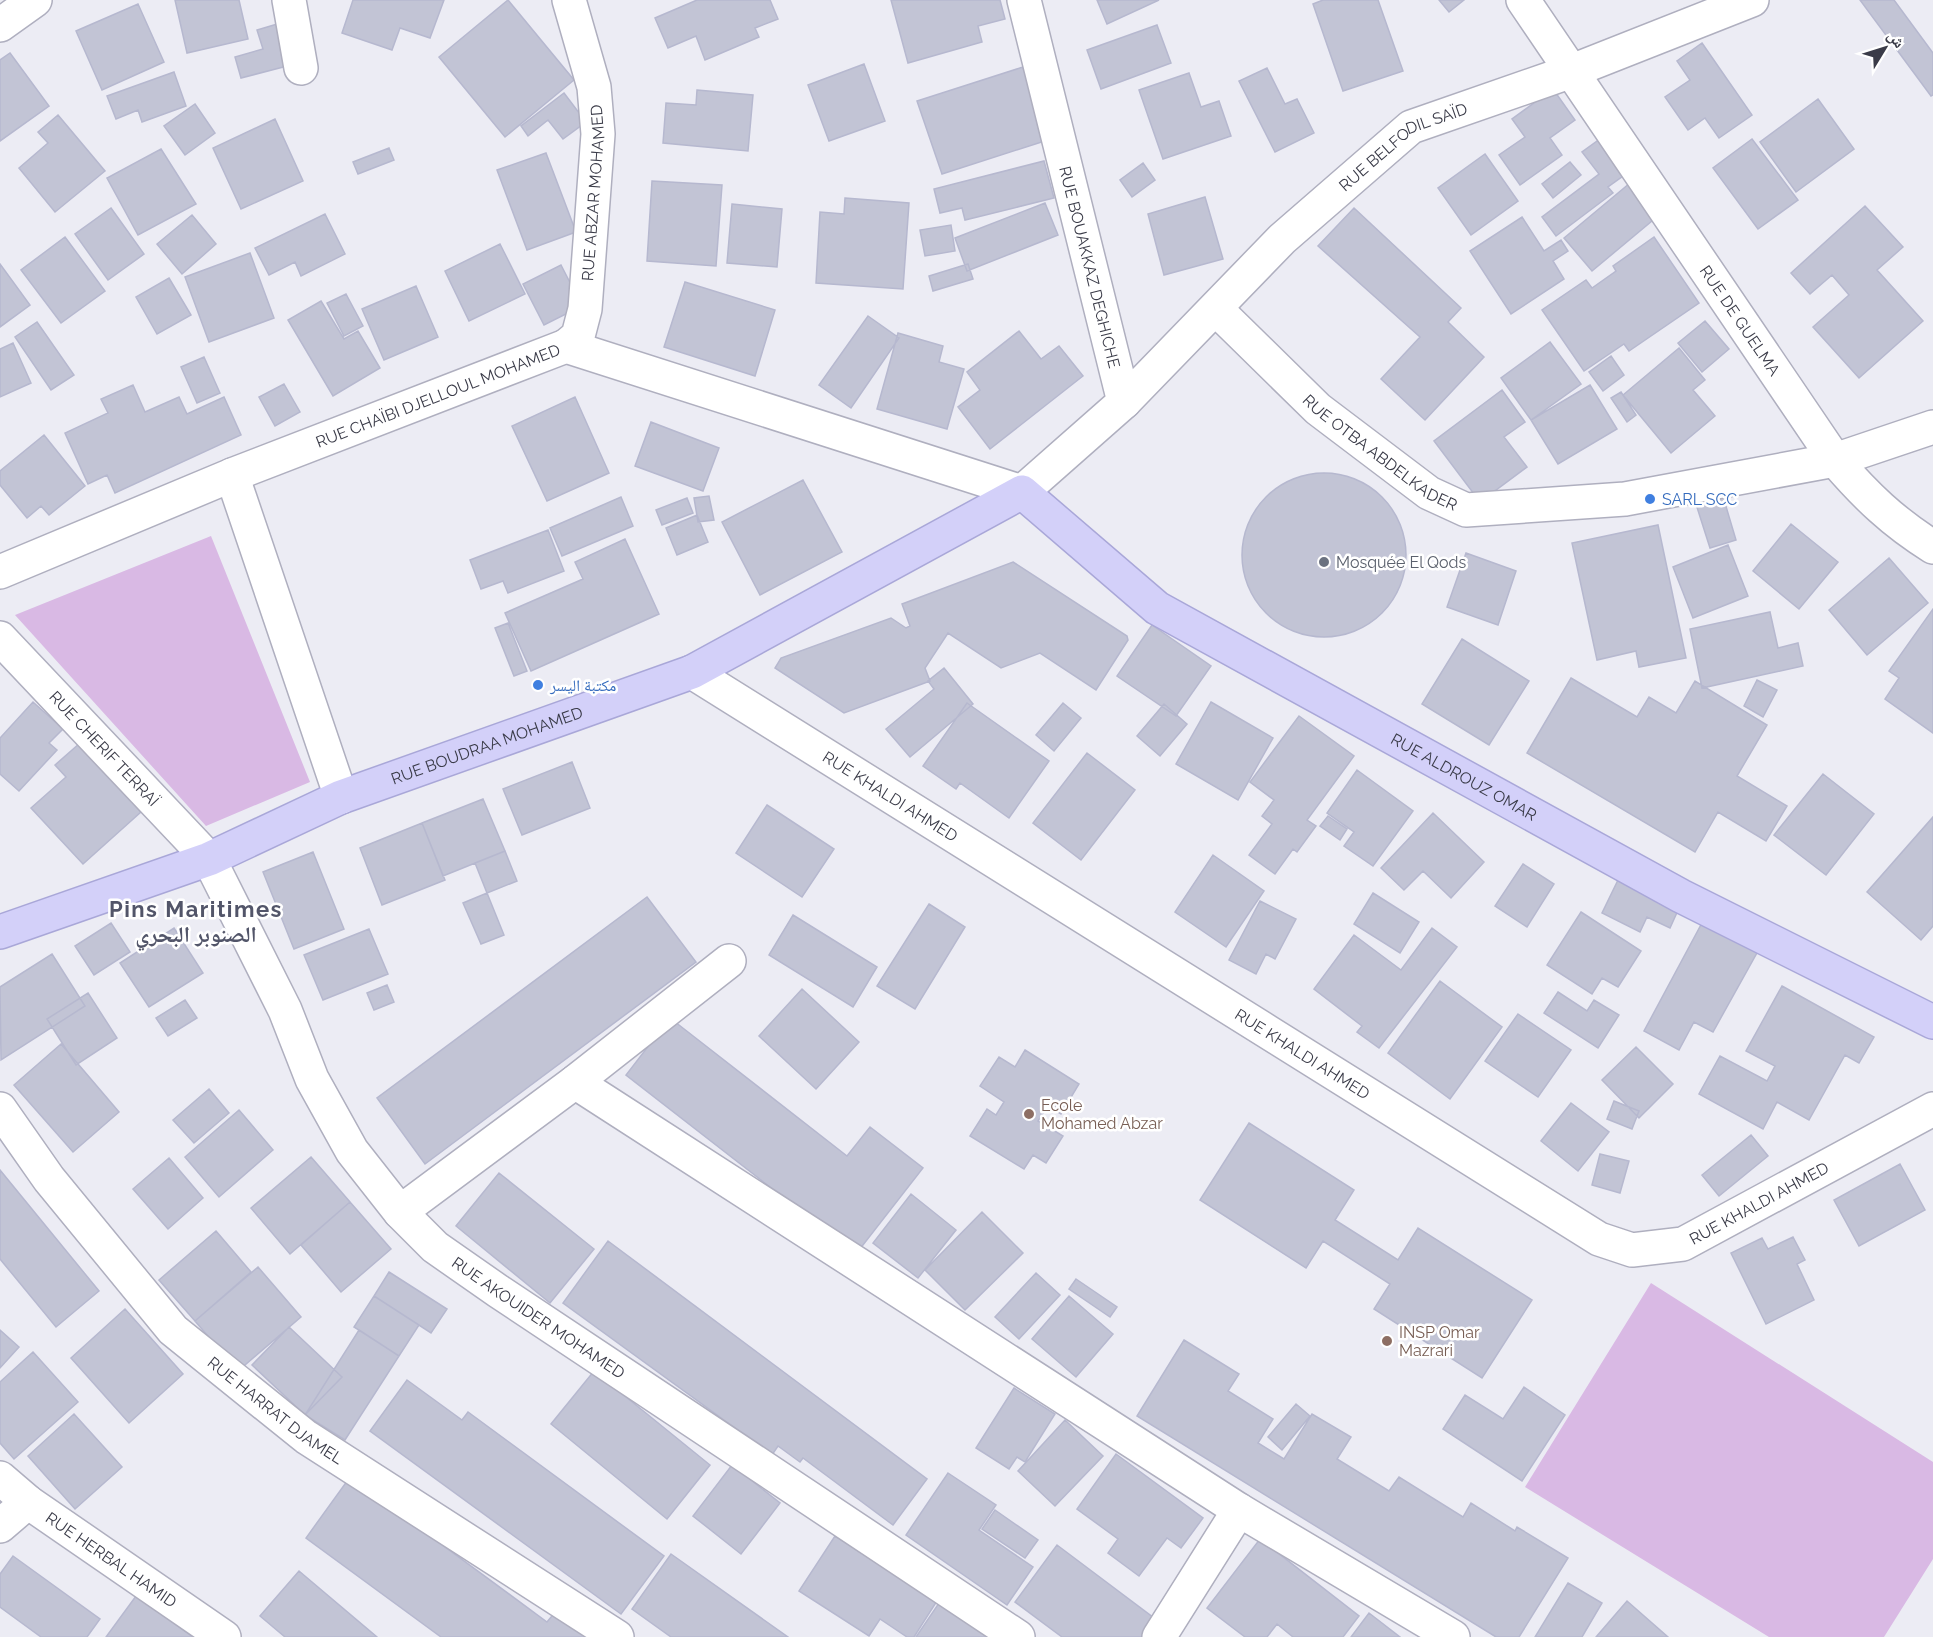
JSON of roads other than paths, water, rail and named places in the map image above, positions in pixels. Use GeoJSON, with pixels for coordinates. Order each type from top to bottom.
{"type":"FeatureCollection","features":[{"type":"Feature","properties":{"kind":"street"},"geometry":{"type":"LineString","coordinates":[[0,25],[35,0]]}},
{"type":"Feature","properties":{"kind":"street"},"geometry":{"type":"LineString","coordinates":[[289,0],[301,68]]}},
{"type":"Feature","properties":{"kind":"street","name":"RUE ABZAR MOHAMED"},"geometry":{"type":"LineString","coordinates":[[566,346],[578,336],[585,309],[598,134],[594,87],[568,0]]}},
{"type":"Feature","properties":{"kind":"street","name":"RUE BOUAKKAZ DEGHICHE"},"geometry":{"type":"LineString","coordinates":[[1024,0],[1124,402]]}},
{"type":"Feature","properties":{"kind":"street","name":"RUE DE GUELMA"},"geometry":{"type":"LineString","coordinates":[[1522,0],[1835,460],[1867,496],[1898,525],[1933,547]]}},
{"type":"Feature","properties":{"kind":"street","name":"RUE BELFODIL SAÏD"},"geometry":{"type":"LineString","coordinates":[[1124,402],[1282,239],[1411,127],[1572,71],[1752,0]]}},
{"type":"Feature","properties":{"kind":"street","name":"RUE OTBA ABDELKADER"},"geometry":{"type":"LineString","coordinates":[[1216,309],[1318,409],[1429,493],[1466,510],[1625,500],[1835,460],[1933,427]]}},
{"type":"Feature","properties":{"kind":"street","name":"RUE CHAÏBI DJELLOUL MOHAMED"},"geometry":{"type":"LineString","coordinates":[[0,572],[232,476],[566,346],[1022,492]]}},
{"type":"Feature","properties":{"kind":"street"},"geometry":{"type":"LineString","coordinates":[[1022,492],[1124,402]]}},
{"type":"Feature","properties":{"kind":"street"},"geometry":{"type":"LineString","coordinates":[[232,476],[341,797]]}},
{"type":"Feature","properties":{"kind":"street","name":"RUE BOUDRAA MOHAMED"},"geometry":{"type":"LineString","coordinates":[[0,932],[210,859],[341,797],[692,672],[1022,492]]}},
{"type":"Feature","properties":{"kind":"street","name":"RUE ALDROUZ OMAR"},"geometry":{"type":"LineString","coordinates":[[1022,492],[1157,608],[1681,896],[1933,1022]]}},
{"type":"Feature","properties":{"kind":"street","name":"RUE CHERIF TERRAÏ"},"geometry":{"type":"LineString","coordinates":[[0,638],[210,859]]}},
{"type":"Feature","properties":{"kind":"street","name":"RUE KHALDI AHMED"},"geometry":{"type":"LineString","coordinates":[[692,672],[1599,1239],[1632,1250],[1683,1244],[1933,1109]]}},
{"type":"Feature","properties":{"kind":"street","name":"RUE AKOUIDER MOHAMED"},"geometry":{"type":"LineString","coordinates":[[210,859],[285,1011],[312,1079],[352,1151],[400,1212],[435,1247],[1018,1637]]}},
{"type":"Feature","properties":{"kind":"street"},"geometry":{"type":"LineString","coordinates":[[400,1212],[575,1082],[729,961]]}},
{"type":"Feature","properties":{"kind":"street"},"geometry":{"type":"LineString","coordinates":[[575,1082],[1239,1510],[1453,1637]]}},
{"type":"Feature","properties":{"kind":"street","name":"RUE HARRAT DJAMEL"},"geometry":{"type":"LineString","coordinates":[[0,1108],[49,1179],[173,1330],[306,1437],[617,1637]]}},
{"type":"Feature","properties":{"kind":"street","name":"RUE HERBAL HAMID"},"geometry":{"type":"LineString","coordinates":[[0,1478],[28,1502],[224,1637]]}},
{"type":"Feature","properties":{"kind":"street"},"geometry":{"type":"LineString","coordinates":[[0,1526],[28,1502]]}},
{"type":"Feature","properties":{"kind":"street"},"geometry":{"type":"LineString","coordinates":[[1160,1637],[1239,1510]]}},
{"type":"Feature","properties":{"kind":"place","name":"SARL SCC"},"geometry":{"type":"Point","coordinates":[1650,499]}},
{"type":"Feature","properties":{"kind":"place","name":"Mosquée El Qods"},"geometry":{"type":"Point","coordinates":[1324,562]}},
{"type":"Feature","properties":{"kind":"place","name":"مكتبة اليسر"},"geometry":{"type":"Point","coordinates":[538,685]}},
{"type":"Feature","properties":{"kind":"place","name":"Ecole Mohamed Abzar"},"geometry":{"type":"Point","coordinates":[1029,1114]}},
{"type":"Feature","properties":{"kind":"place","name":"INSP Omar Mazrari"},"geometry":{"type":"Point","coordinates":[1387,1341]}},
{"type":"Feature","properties":{"kind":"district","name":"Pins Maritimes الصنوبر البحري"},"geometry":{"type":"Point","coordinates":[196,922]}}]}
